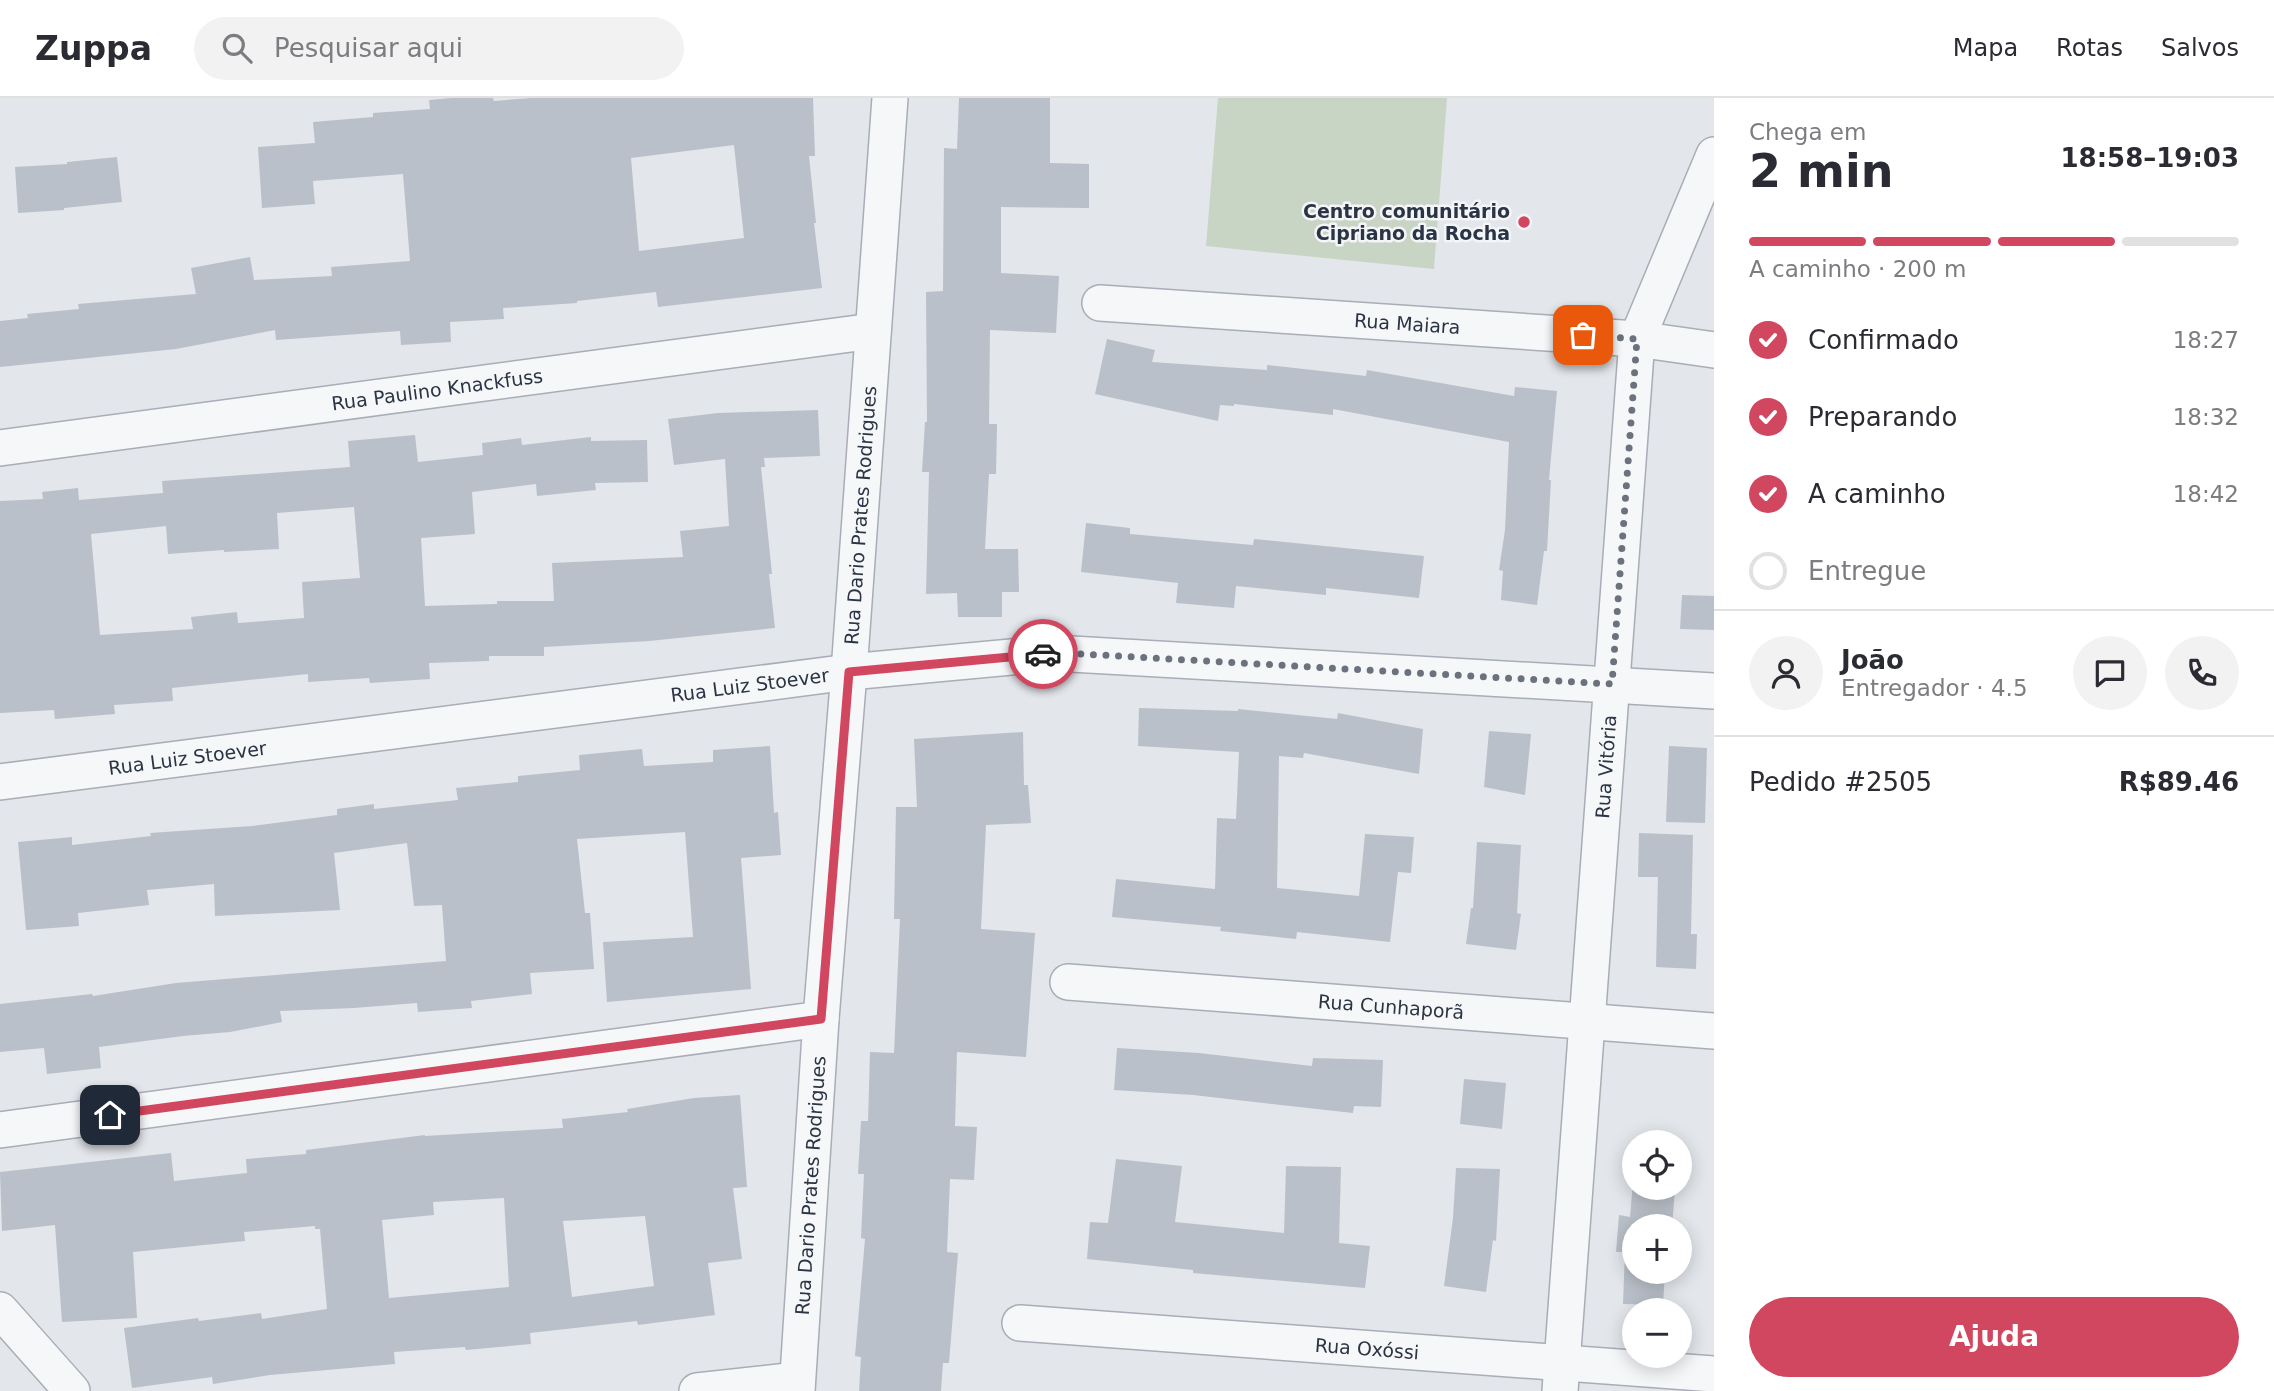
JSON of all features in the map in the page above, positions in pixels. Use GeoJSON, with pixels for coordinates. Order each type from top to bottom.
{"type":"FeatureCollection","features":[{"type":"Feature","properties":{"kind":"street","name":"Rua Dario Prates Rodrigues"},"geometry":{"type":"LineString","coordinates":[[797,1386],[821,1019],[890,98]]}},
{"type":"Feature","properties":{"kind":"street","name":"Rua Vitória"},"geometry":{"type":"LineString","coordinates":[[1561,1377],[1637,339],[1714,155]]}},
{"type":"Feature","properties":{"kind":"street","name":"Rua Maiara"},"geometry":{"type":"LineString","coordinates":[[1100,303],[1637,339],[1714,350]]}},
{"type":"Feature","properties":{"kind":"street","name":"Rua Paulino Knackfuss"},"geometry":{"type":"LineString","coordinates":[[0,447],[873,331]]}},
{"type":"Feature","properties":{"kind":"street","name":"Rua Luiz Stoever"},"geometry":{"type":"LineString","coordinates":[[0,782],[849,672],[1054,653],[1714,691]]}},
{"type":"Feature","properties":{"kind":"street","name":"Rua Cunhaporã"},"geometry":{"type":"LineString","coordinates":[[1068,982],[1714,1031]]}},
{"type":"Feature","properties":{"kind":"street"},"geometry":{"type":"LineString","coordinates":[[0,1130],[821,1019]]}},
{"type":"Feature","properties":{"kind":"street"},"geometry":{"type":"LineString","coordinates":[[0,1310],[72,1391]]}},
{"type":"Feature","properties":{"kind":"street","name":"Rua Oxóssi"},"geometry":{"type":"LineString","coordinates":[[1020,1322],[1561,1377],[1714,1374]]}},
{"type":"Feature","properties":{"kind":"street"},"geometry":{"type":"LineString","coordinates":[[697,1391],[797,1386]]}},
{"type":"Feature","properties":{"kind":"green space"},"geometry":{"type":"Polygon","coordinates":[[[1218,98],[1447,98],[1434,269],[1206,246],[1218,98]]]}},
{"type":"Feature","properties":{"kind":"building"},"geometry":{"type":"Polygon","coordinates":[[[813,98],[815,156],[809,156],[822,288],[658,307],[656,292],[577,303],[503,308],[504,319],[450,322],[451,342],[401,345],[400,331],[276,340],[275,330],[176,349],[0,367],[0,321],[28,318],[27,314],[79,309],[78,304],[196,294],[191,268],[250,257],[254,280],[332,276],[331,267],[410,261],[403,174],[313,181],[315,204],[262,208],[258,147],[315,143],[313,122],[373,117],[373,113],[430,109],[429,100],[813,98]],[[734,145],[631,158],[639,251],[744,238],[734,145]]]}},
{"type":"Feature","properties":{"kind":"building"},"geometry":{"type":"Polygon","coordinates":[[[959,98],[1050,98],[1050,163],[1089,164],[1089,208],[1001,207],[1001,273],[1059,276],[1056,333],[990,330],[989,424],[997,424],[996,474],[989,474],[985,549],[1018,549],[1019,592],[1002,592],[1002,617],[958,617],[957,593],[926,594],[929,472],[922,472],[927,422],[926,292],[943,291],[944,148],[957,149],[959,98]]]}},
{"type":"Feature","properties":{"kind":"building"},"geometry":{"type":"Polygon","coordinates":[[[117,157],[122,202],[18,213],[15,167],[117,157]]]}},
{"type":"Feature","properties":{"kind":"building"},"geometry":{"type":"Polygon","coordinates":[[[1107,339],[1155,350],[1152,362],[1267,370],[1267,365],[1366,376],[1367,370],[1514,396],[1515,387],[1557,391],[1549,480],[1547,551],[1544,551],[1537,605],[1501,600],[1503,571],[1499,570],[1505,530],[1509,442],[1333,409],[1333,415],[1234,404],[1220,405],[1218,421],[1095,394],[1107,339]]]}},
{"type":"Feature","properties":{"kind":"building"},"geometry":{"type":"Polygon","coordinates":[[[818,410],[820,456],[764,458],[765,467],[761,467],[775,628],[649,641],[544,647],[544,656],[489,656],[489,661],[429,663],[430,679],[370,683],[369,678],[308,682],[308,674],[172,688],[173,701],[114,705],[115,714],[55,719],[54,710],[0,713],[0,501],[43,499],[42,492],[78,488],[79,500],[163,493],[162,481],[350,467],[348,441],[415,435],[418,462],[483,455],[482,443],[521,438],[522,445],[591,437],[591,441],[647,440],[648,482],[595,483],[596,490],[537,496],[536,484],[472,492],[475,534],[421,538],[425,606],[497,604],[497,601],[554,601],[552,563],[683,557],[680,531],[729,526],[725,459],[674,465],[668,419],[718,413],[818,410]],[[354,507],[277,513],[279,549],[168,554],[166,526],[91,534],[100,635],[193,629],[191,617],[237,612],[238,623],[304,618],[302,582],[360,578],[354,507]]]}},
{"type":"Feature","properties":{"kind":"building"},"geometry":{"type":"Polygon","coordinates":[[[1086,523],[1130,528],[1130,534],[1253,545],[1254,539],[1424,556],[1419,598],[1326,588],[1326,595],[1236,586],[1234,608],[1176,603],[1178,583],[1081,572],[1086,523]]]}},
{"type":"Feature","properties":{"kind":"building"},"geometry":{"type":"Polygon","coordinates":[[[1682,595],[1714,596],[1714,630],[1680,629],[1682,595]]]}},
{"type":"Feature","properties":{"kind":"building"},"geometry":{"type":"Polygon","coordinates":[[[1139,708],[1238,709],[1337,719],[1338,713],[1423,729],[1419,774],[1304,753],[1303,758],[1279,756],[1277,888],[1359,896],[1365,834],[1414,837],[1411,873],[1398,872],[1390,942],[1297,932],[1296,939],[1220,931],[1221,927],[1112,917],[1116,879],[1215,889],[1217,818],[1236,819],[1239,752],[1138,746],[1139,708]]]}},
{"type":"Feature","properties":{"kind":"building"},"geometry":{"type":"Polygon","coordinates":[[[1489,731],[1531,734],[1525,795],[1484,787],[1489,731]]]}},
{"type":"Feature","properties":{"kind":"building"},"geometry":{"type":"Polygon","coordinates":[[[1023,732],[1024,785],[1028,785],[1031,823],[986,825],[981,929],[1035,933],[1026,1057],[957,1052],[955,1126],[977,1127],[974,1180],[950,1179],[947,1252],[958,1253],[949,1363],[943,1363],[941,1391],[859,1391],[861,1357],[855,1356],[865,1239],[861,1238],[864,1174],[858,1174],[861,1121],[868,1121],[870,1052],[894,1053],[900,919],[894,919],[896,807],[917,807],[914,739],[1023,732]]]}},
{"type":"Feature","properties":{"kind":"building"},"geometry":{"type":"Polygon","coordinates":[[[770,746],[774,813],[778,812],[781,855],[741,858],[751,989],[607,1002],[603,942],[693,937],[685,832],[577,839],[585,913],[590,913],[594,969],[530,973],[532,994],[471,1001],[472,1008],[418,1012],[417,1003],[280,1011],[282,1022],[230,1032],[99,1047],[101,1068],[47,1074],[44,1048],[0,1052],[0,1004],[93,996],[176,983],[446,961],[442,905],[414,906],[407,843],[334,853],[340,910],[215,916],[214,884],[147,890],[149,905],[78,913],[79,926],[26,930],[18,842],[72,837],[72,845],[151,836],[150,833],[252,826],[337,815],[337,809],[374,804],[374,809],[458,800],[456,788],[518,782],[518,776],[580,770],[579,755],[642,749],[644,766],[713,762],[713,750],[770,746]]]}},
{"type":"Feature","properties":{"kind":"building"},"geometry":{"type":"Polygon","coordinates":[[[1669,746],[1707,748],[1705,823],[1666,822],[1669,746]]]}},
{"type":"Feature","properties":{"kind":"building"},"geometry":{"type":"Polygon","coordinates":[[[1639,833],[1693,835],[1691,934],[1697,934],[1696,969],[1656,967],[1658,877],[1638,877],[1639,833]]]}},
{"type":"Feature","properties":{"kind":"building"},"geometry":{"type":"Polygon","coordinates":[[[1477,842],[1521,845],[1517,913],[1521,914],[1516,950],[1466,944],[1473,908],[1477,842]]]}},
{"type":"Feature","properties":{"kind":"building"},"geometry":{"type":"Polygon","coordinates":[[[1117,1048],[1199,1053],[1312,1066],[1313,1058],[1383,1060],[1381,1107],[1354,1106],[1353,1113],[1193,1095],[1114,1090],[1117,1048]]]}},
{"type":"Feature","properties":{"kind":"building"},"geometry":{"type":"Polygon","coordinates":[[[1464,1079],[1506,1083],[1502,1129],[1460,1124],[1464,1079]]]}},
{"type":"Feature","properties":{"kind":"building"},"geometry":{"type":"Polygon","coordinates":[[[740,1095],[747,1187],[733,1188],[742,1259],[708,1263],[715,1315],[638,1325],[637,1321],[530,1333],[531,1344],[466,1350],[465,1347],[394,1352],[395,1364],[270,1375],[213,1384],[212,1377],[132,1388],[124,1328],[261,1313],[262,1319],[327,1309],[320,1229],[315,1229],[315,1226],[244,1232],[245,1241],[133,1252],[137,1318],[62,1322],[55,1225],[2,1231],[0,1172],[171,1153],[174,1181],[247,1173],[246,1159],[306,1154],[306,1150],[425,1135],[563,1128],[562,1119],[628,1112],[627,1109],[694,1098],[740,1095]],[[504,1198],[433,1202],[434,1215],[382,1220],[389,1298],[509,1287],[504,1198]],[[645,1216],[563,1221],[572,1297],[654,1286],[645,1216]]]}},
{"type":"Feature","properties":{"kind":"building"},"geometry":{"type":"Polygon","coordinates":[[[1116,1159],[1182,1166],[1175,1222],[1284,1233],[1286,1166],[1341,1167],[1339,1243],[1370,1246],[1365,1288],[1193,1273],[1193,1270],[1087,1259],[1090,1222],[1108,1223],[1116,1159]]]}},
{"type":"Feature","properties":{"kind":"building"},"geometry":{"type":"Polygon","coordinates":[[[1456,1168],[1500,1169],[1496,1241],[1493,1240],[1486,1292],[1444,1286],[1456,1168]]]}},
{"type":"Feature","properties":{"kind":"building"},"geometry":{"type":"Polygon","coordinates":[[[1631,1200],[1674,1200],[1673,1214],[1630,1214],[1631,1200]]]}},
{"type":"Feature","properties":{"kind":"building"},"geometry":{"type":"Polygon","coordinates":[[[1619,1215],[1622,1216],[1622,1252],[1616,1252],[1619,1215]]]}},
{"type":"Feature","properties":{"kind":"building"},"geometry":{"type":"Polygon","coordinates":[[[1624,1284],[1664,1284],[1663,1298],[1623,1298],[1624,1284]]]}},
{"type":"Feature","properties":{"kind":"way so far"},"geometry":{"type":"LineString","coordinates":[[1043,654],[1612,684],[1637,339],[1583,335]]}},
{"type":"Feature","properties":{"kind":"place","name":"Centro comunitário Cipriano da Rocha"},"geometry":{"type":"Point","coordinates":[1524,222]}},
{"type":"Feature","properties":{"kind":"route"},"geometry":{"type":"LineString","coordinates":[[110,1115],[821,1019],[849,672],[1043,654]]}}]}
